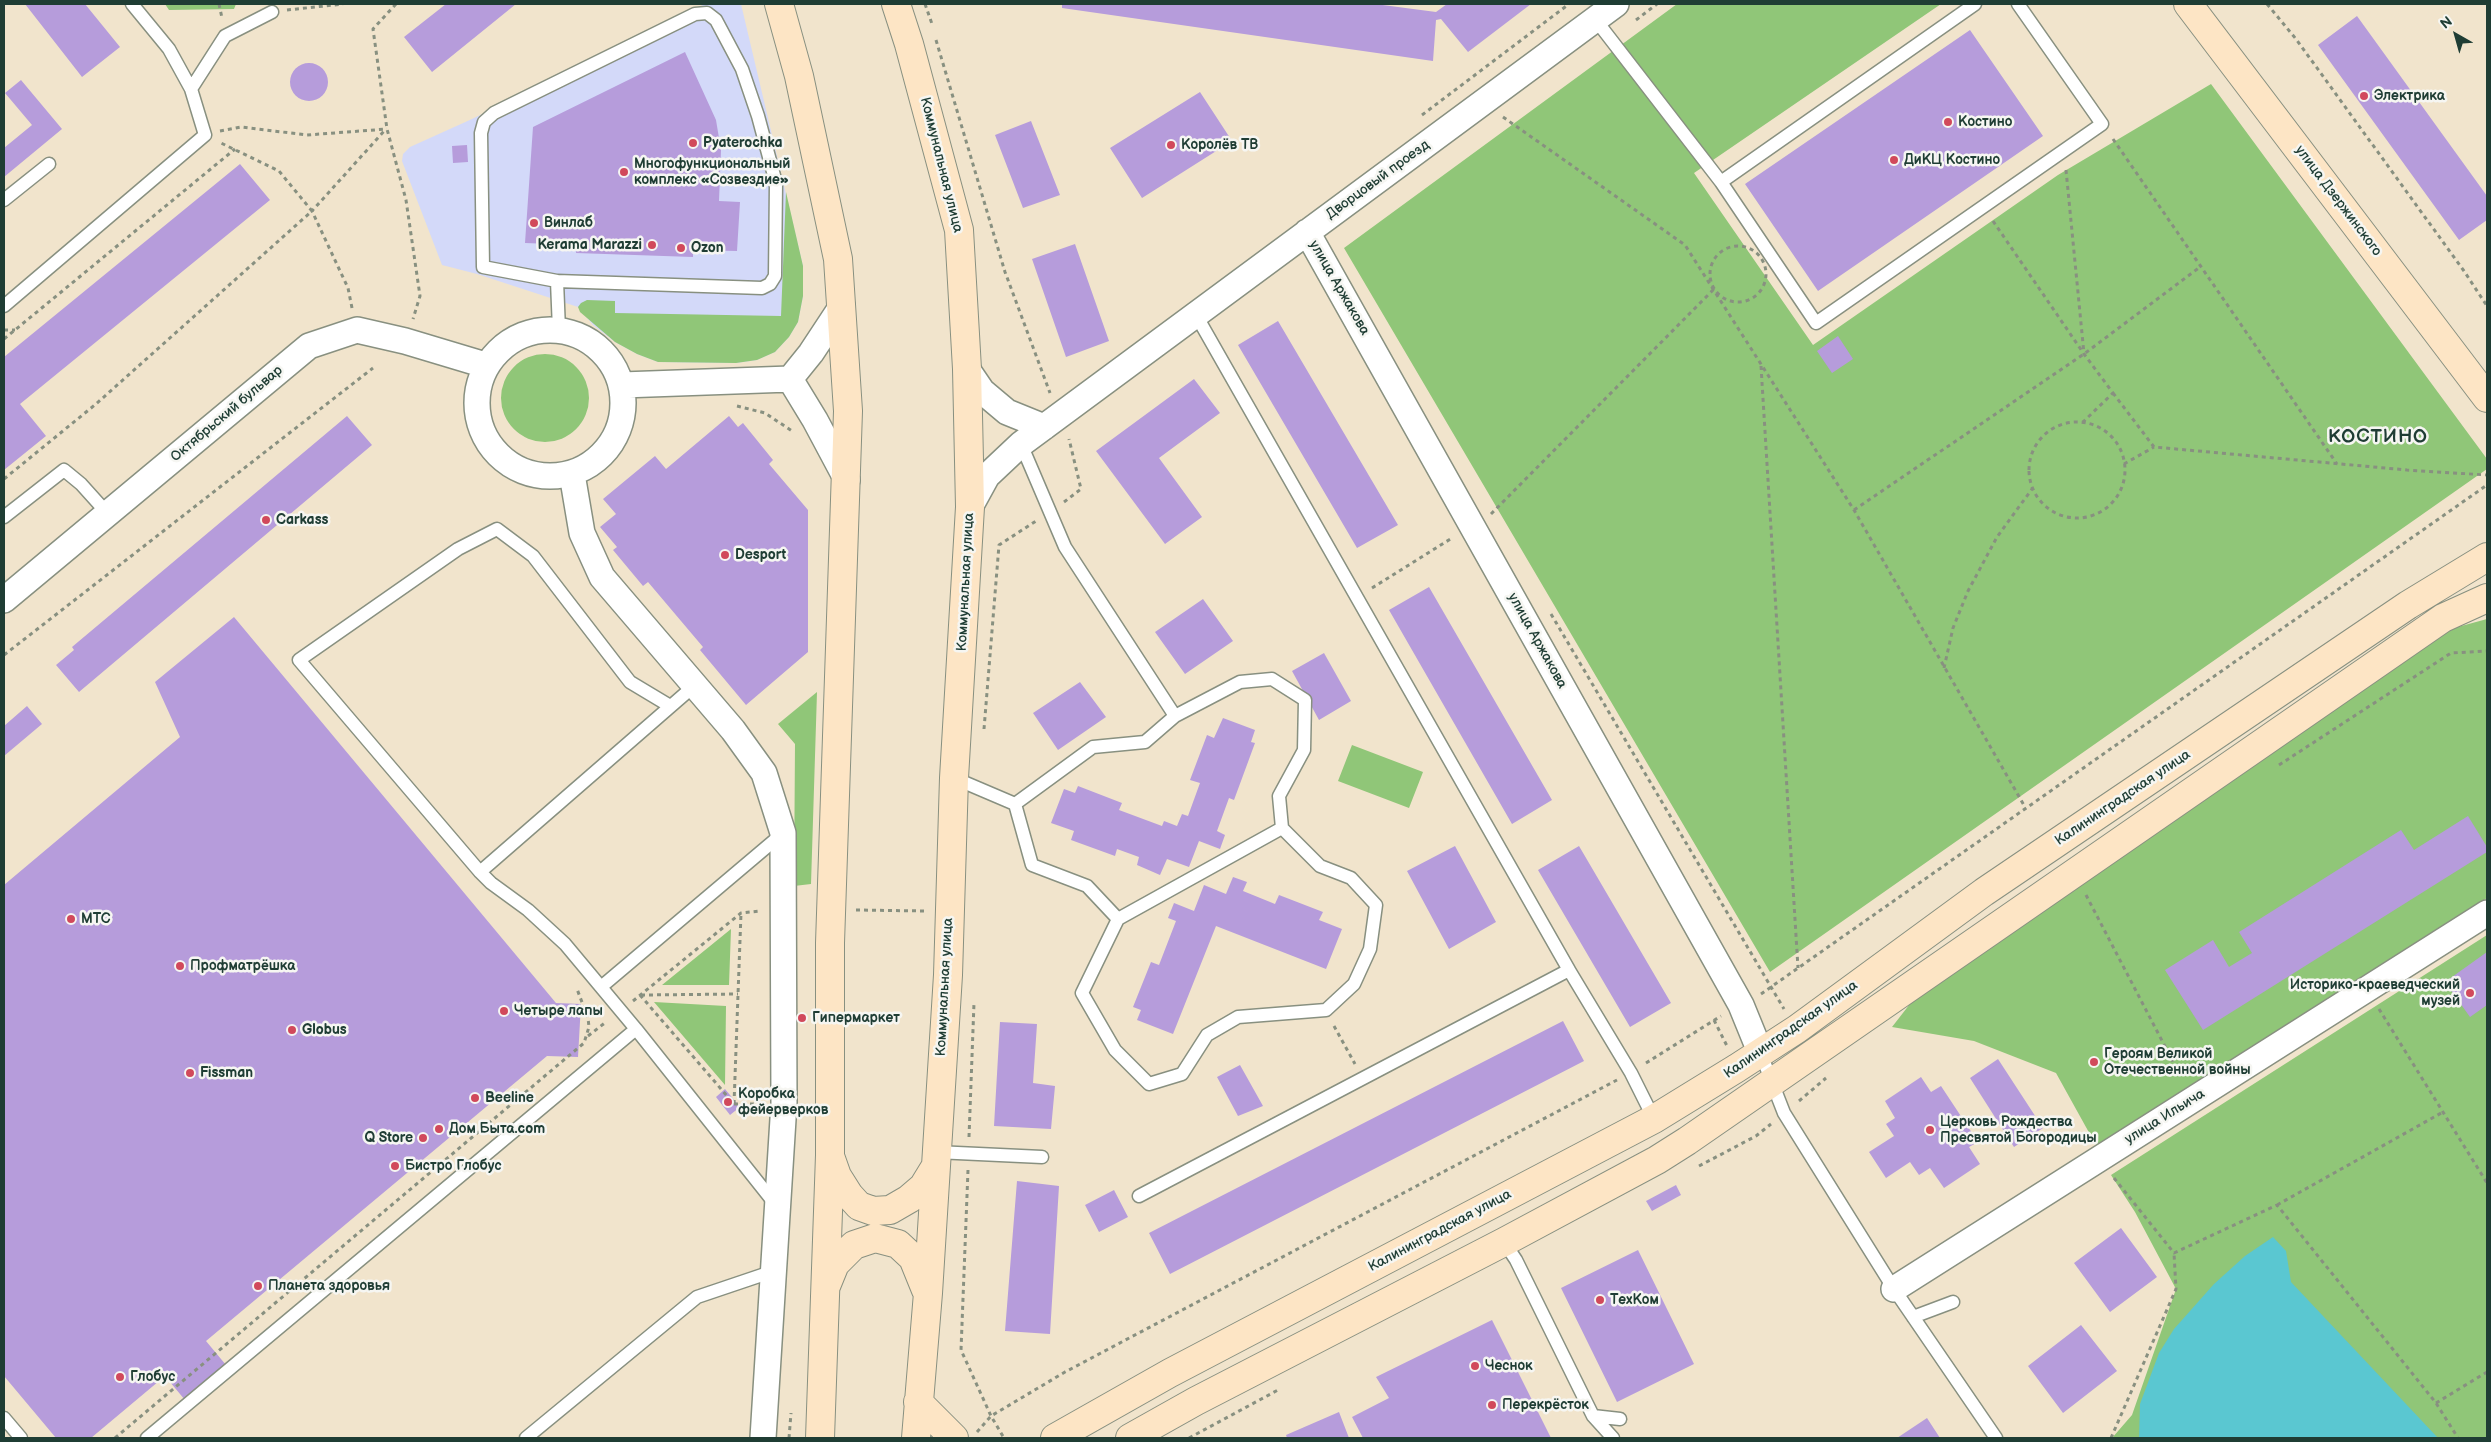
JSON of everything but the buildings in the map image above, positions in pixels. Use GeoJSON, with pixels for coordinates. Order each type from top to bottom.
{"type":"FeatureCollection","features":[{"type":"Feature","properties":{"kind":"main road","name":"Коммунальная улица"},"geometry":{"type":"LineString","coordinates":[[779,4],[799,76],[838,259],[848,411],[831,909],[830,1155],[820,1438]]}},
{"type":"Feature","properties":{"kind":"main road","name":"Коммунальная улица"},"geometry":{"type":"LineString","coordinates":[[896,4],[909,44],[959,230],[967,369],[970,507],[954,778],[948,975],[928,1294],[916,1438]]}},
{"type":"Feature","properties":{"kind":"main road","name":"улица Дзержинского"},"geometry":{"type":"LineString","coordinates":[[2188,4],[2487,398]]}},
{"type":"Feature","properties":{"kind":"main road","name":"Калининградская улица"},"geometry":{"type":"LineString","coordinates":[[1055,1438],[1179,1368],[1654,1120],[1761,1054],[1984,892],[2408,605],[2487,557]]}},
{"type":"Feature","properties":{"kind":"main road"},"geometry":{"type":"LineString","coordinates":[[1130,1438],[1196,1401],[1504,1242],[1657,1160],[1773,1083],[2443,618],[2487,598]]}},
{"type":"Feature","properties":{"kind":"main road","name":"Коммунальная улица"},"geometry":{"type":"LineString","coordinates":[[830,1155],[837,1176],[849,1195],[859,1206],[873,1211],[890,1210],[908,1199],[923,1186],[935,1160]]}},
{"type":"Feature","properties":{"kind":"main road","name":"Коммунальная улица"},"geometry":{"type":"LineString","coordinates":[[824,1289],[835,1264],[854,1245],[875,1238],[898,1244],[913,1258],[928,1294]]}},
{"type":"Feature","properties":{"kind":"main road"},"geometry":{"type":"LineString","coordinates":[[918,1402],[954,1438]]}},
{"type":"Feature","properties":{"kind":"street","name":"Дворцовый проезд"},"geometry":{"type":"LineString","coordinates":[[970,507],[987,476],[1021,444],[1616,4]]}},
{"type":"Feature","properties":{"kind":"street","name":"улица Аржакова"},"geometry":{"type":"LineString","coordinates":[[1307,232],[1741,1005],[1761,1054]]}},
{"type":"Feature","properties":{"kind":"street"},"geometry":{"type":"LineString","coordinates":[[622,385],[790,379],[811,353],[842,306]]}},
{"type":"Feature","properties":{"kind":"street"},"geometry":{"type":"LineString","coordinates":[[357,330],[406,341],[485,365]]}},
{"type":"Feature","properties":{"kind":"street","name":"Октябрьский бульвар"},"geometry":{"type":"LineString","coordinates":[[6,594],[108,514],[310,346],[357,330]]}},
{"type":"Feature","properties":{"kind":"street"},"geometry":{"type":"LineString","coordinates":[[560,330],[586,338],[608,358],[622,385],[623,411],[608,448],[572,474],[545,477],[517,469],[494,451],[479,421],[477,397],[485,365],[504,346],[529,333],[560,330]]}},
{"type":"Feature","properties":{"kind":"street"},"geometry":{"type":"LineString","coordinates":[[967,369],[982,391],[1007,412],[1052,421]]}},
{"type":"Feature","properties":{"kind":"street"},"geometry":{"type":"LineString","coordinates":[[790,379],[815,420],[847,480]]}},
{"type":"Feature","properties":{"kind":"street"},"geometry":{"type":"LineString","coordinates":[[572,474],[582,533],[602,577],[733,730],[764,773],[784,833],[784,1103],[763,1438]]}},
{"type":"Feature","properties":{"kind":"street","name":"улица Ильича"},"geometry":{"type":"LineString","coordinates":[[1894,1289],[2487,913]]}},
{"type":"Feature","properties":{"kind":"lane"},"geometry":{"type":"LineString","coordinates":[[4,306],[205,135],[191,89],[169,49],[132,4]]}},
{"type":"Feature","properties":{"kind":"lane"},"geometry":{"type":"LineString","coordinates":[[1721,182],[1974,4]]}},
{"type":"Feature","properties":{"kind":"lane"},"geometry":{"type":"LineString","coordinates":[[1595,19],[1721,182],[1816,323],[2102,124],[2018,4]]}},
{"type":"Feature","properties":{"kind":"lane"},"geometry":{"type":"LineString","coordinates":[[191,89],[224,36],[272,12]]}},
{"type":"Feature","properties":{"kind":"lane"},"geometry":{"type":"LineString","coordinates":[[695,14],[707,14],[716,20],[742,70],[758,116],[776,184],[775,276],[770,284],[762,288],[557,281],[483,267],[481,133],[484,122],[494,113],[686,18],[695,14]]}},
{"type":"Feature","properties":{"kind":"lane"},"geometry":{"type":"LineString","coordinates":[[4,200],[49,164]]}},
{"type":"Feature","properties":{"kind":"lane"},"geometry":{"type":"LineString","coordinates":[[557,281],[560,330]]}},
{"type":"Feature","properties":{"kind":"lane"},"geometry":{"type":"LineString","coordinates":[[1196,314],[1569,970],[1631,1073],[1654,1120]]}},
{"type":"Feature","properties":{"kind":"lane"},"geometry":{"type":"LineString","coordinates":[[1021,444],[1065,547],[1175,716]]}},
{"type":"Feature","properties":{"kind":"lane"},"geometry":{"type":"LineString","coordinates":[[4,518],[64,470],[81,484],[108,514]]}},
{"type":"Feature","properties":{"kind":"lane"},"geometry":{"type":"LineString","coordinates":[[670,706],[630,682],[533,556],[497,529],[458,549],[299,660],[480,872],[548,927],[601,987],[778,1207]]}},
{"type":"Feature","properties":{"kind":"lane"},"geometry":{"type":"LineString","coordinates":[[1015,804],[1094,747],[1145,742],[1175,716],[1240,682],[1272,679],[1305,700],[1304,750],[1280,796],[1282,828],[1320,866],[1351,878],[1376,905],[1370,949],[1354,984],[1326,1010],[1238,1017],[1207,1035],[1182,1074],[1149,1084],[1114,1050],[1082,993],[1118,918],[1282,828]]}},
{"type":"Feature","properties":{"kind":"lane"},"geometry":{"type":"LineString","coordinates":[[480,872],[694,686]]}},
{"type":"Feature","properties":{"kind":"lane"},"geometry":{"type":"LineString","coordinates":[[954,778],[1015,804]]}},
{"type":"Feature","properties":{"kind":"lane"},"geometry":{"type":"LineString","coordinates":[[1015,804],[1032,865],[1087,886],[1118,918]]}},
{"type":"Feature","properties":{"kind":"lane"},"geometry":{"type":"LineString","coordinates":[[601,987],[784,833]]}},
{"type":"Feature","properties":{"kind":"lane"},"geometry":{"type":"LineString","coordinates":[[1139,1196],[1569,970]]}},
{"type":"Feature","properties":{"kind":"lane"},"geometry":{"type":"LineString","coordinates":[[147,1438],[636,1029]]}},
{"type":"Feature","properties":{"kind":"lane"},"geometry":{"type":"LineString","coordinates":[[1761,1054],[1784,1113],[1894,1289],[1996,1438]]}},
{"type":"Feature","properties":{"kind":"lane"},"geometry":{"type":"LineString","coordinates":[[935,1160],[1042,1157]]}},
{"type":"Feature","properties":{"kind":"lane"},"geometry":{"type":"LineString","coordinates":[[1504,1242],[1516,1260],[1593,1416],[1613,1438]]}},
{"type":"Feature","properties":{"kind":"lane"},"geometry":{"type":"LineString","coordinates":[[526,1438],[697,1298],[774,1271]]}},
{"type":"Feature","properties":{"kind":"lane"},"geometry":{"type":"LineString","coordinates":[[1913,1317],[1953,1302]]}},
{"type":"Feature","properties":{"kind":"lane"},"geometry":{"type":"LineString","coordinates":[[1593,1416],[1620,1419]]}},
{"type":"Feature","properties":{"kind":"lane"},"geometry":{"type":"LineString","coordinates":[[4,1418],[21,1438]]}},
{"type":"Feature","properties":{"kind":"path"},"geometry":{"type":"LineString","coordinates":[[272,12],[343,4]]}},
{"type":"Feature","properties":{"kind":"path"},"geometry":{"type":"LineString","coordinates":[[396,4],[373,29],[387,129],[406,200],[420,296],[410,328]]}},
{"type":"Feature","properties":{"kind":"path"},"geometry":{"type":"LineString","coordinates":[[925,4],[1005,272],[1052,421]]}},
{"type":"Feature","properties":{"kind":"path"},"geometry":{"type":"LineString","coordinates":[[2267,4],[2302,47],[2464,271],[2487,306]]}},
{"type":"Feature","properties":{"kind":"path"},"geometry":{"type":"LineString","coordinates":[[1503,118],[1685,245],[1854,510],[2025,808]]}},
{"type":"Feature","properties":{"kind":"path"},"geometry":{"type":"LineString","coordinates":[[2102,124],[2337,464]]}},
{"type":"Feature","properties":{"kind":"path"},"geometry":{"type":"LineString","coordinates":[[205,135],[241,127],[307,135],[387,129]]}},
{"type":"Feature","properties":{"kind":"path"},"geometry":{"type":"LineString","coordinates":[[4,479],[96,404],[312,211],[387,129]]}},
{"type":"Feature","properties":{"kind":"path"},"geometry":{"type":"LineString","coordinates":[[205,135],[279,171],[312,211],[348,288],[357,330]]}},
{"type":"Feature","properties":{"kind":"path"},"geometry":{"type":"LineString","coordinates":[[4,339],[235,149]]}},
{"type":"Feature","properties":{"kind":"path"},"geometry":{"type":"LineString","coordinates":[[2064,150],[2084,354]]}},
{"type":"Feature","properties":{"kind":"path"},"geometry":{"type":"LineString","coordinates":[[1983,207],[2084,354],[2154,447]]}},
{"type":"Feature","properties":{"kind":"path"},"geometry":{"type":"LineString","coordinates":[[1734,246],[1744,246],[1753,249],[1765,263],[1766,282],[1762,291],[1755,297],[1738,303],[1728,301],[1714,289],[1710,280],[1712,262],[1726,249],[1734,246]]}},
{"type":"Feature","properties":{"kind":"path"},"geometry":{"type":"LineString","coordinates":[[1854,510],[2084,354],[2200,267]]}},
{"type":"Feature","properties":{"kind":"path"},"geometry":{"type":"LineString","coordinates":[[1357,598],[1492,513],[1714,289]]}},
{"type":"Feature","properties":{"kind":"path"},"geometry":{"type":"LineString","coordinates":[[4,330],[15,330]]}},
{"type":"Feature","properties":{"kind":"path"},"geometry":{"type":"LineString","coordinates":[[1761,364],[1798,969]]}},
{"type":"Feature","properties":{"kind":"path"},"geometry":{"type":"LineString","coordinates":[[4,655],[373,368]]}},
{"type":"Feature","properties":{"kind":"path"},"geometry":{"type":"LineString","coordinates":[[2083,422],[2113,392]]}},
{"type":"Feature","properties":{"kind":"path"},"geometry":{"type":"LineString","coordinates":[[2083,422],[2106,432],[2118,447],[2124,464],[2121,489],[2115,500],[2095,515],[2076,518],[2058,515],[2038,499],[2032,488],[2029,464],[2032,452],[2039,441],[2058,426],[2083,422]]}},
{"type":"Feature","properties":{"kind":"path"},"geometry":{"type":"LineString","coordinates":[[2124,464],[2154,447],[2337,464],[2487,475]]}},
{"type":"Feature","properties":{"kind":"path"},"geometry":{"type":"LineString","coordinates":[[1944,668],[1953,628],[1968,591],[1997,537],[2032,488]]}},
{"type":"Feature","properties":{"kind":"path"},"geometry":{"type":"LineString","coordinates":[[2271,770],[2451,652],[2487,651]]}},
{"type":"Feature","properties":{"kind":"path"},"geometry":{"type":"LineString","coordinates":[[2078,901],[2094,890]]}},
{"type":"Feature","properties":{"kind":"path"},"geometry":{"type":"LineString","coordinates":[[2086,895],[2193,1099]]}},
{"type":"Feature","properties":{"kind":"path"},"geometry":{"type":"LineString","coordinates":[[587,1037],[741,913],[784,908]]}},
{"type":"Feature","properties":{"kind":"path"},"geometry":{"type":"LineString","coordinates":[[831,909],[949,911]]}},
{"type":"Feature","properties":{"kind":"path"},"geometry":{"type":"LineString","coordinates":[[640,995],[734,1104],[741,913]]}},
{"type":"Feature","properties":{"kind":"path"},"geometry":{"type":"LineString","coordinates":[[115,1438],[584,1043],[587,1037],[588,1018],[575,982]]}},
{"type":"Feature","properties":{"kind":"path"},"geometry":{"type":"LineString","coordinates":[[2366,990],[2487,1183]]}},
{"type":"Feature","properties":{"kind":"path"},"geometry":{"type":"LineString","coordinates":[[640,995],[738,994]]}},
{"type":"Feature","properties":{"kind":"path"},"geometry":{"type":"LineString","coordinates":[[1326,1010],[1363,1078]]}},
{"type":"Feature","properties":{"kind":"path"},"geometry":{"type":"LineString","coordinates":[[2174,1252],[2277,1205],[2443,1112]]}},
{"type":"Feature","properties":{"kind":"path"},"geometry":{"type":"LineString","coordinates":[[2099,1159],[2174,1252],[2176,1289],[2111,1438]]}},
{"type":"Feature","properties":{"kind":"path"},"geometry":{"type":"LineString","coordinates":[[2277,1205],[2436,1403],[2458,1438]]}},
{"type":"Feature","properties":{"kind":"path"},"geometry":{"type":"LineString","coordinates":[[2436,1403],[2487,1372]]}},
{"type":"Feature","properties":{"kind":"path"},"geometry":{"type":"LineString","coordinates":[[972,1438],[991,1416]]}},
{"type":"Feature","properties":{"kind":"shaded area"},"geometry":{"type":"Polygon","coordinates":[[[705,4],[741,4],[803,266],[803,296],[798,322],[789,337],[775,352],[757,360],[736,363],[658,362],[637,354],[615,342],[593,325],[578,307],[477,274],[442,265],[402,161],[403,154],[410,147],[472,119],[705,4]]]}},
{"type":"Feature","properties":{"kind":"green space"},"geometry":{"type":"Polygon","coordinates":[[[165,4],[236,4],[234,9],[169,10],[165,4]]]}},
{"type":"Feature","properties":{"kind":"green space","name":"Костино"},"geometry":{"type":"Polygon","coordinates":[[[1677,4],[1941,4],[1694,173],[1813,345],[2058,175],[2211,84],[2487,459],[2487,469],[1770,972],[1344,248],[1677,4]]]}},
{"type":"Feature","properties":{"kind":"green space"},"geometry":{"type":"Polygon","coordinates":[[[786,192],[803,266],[803,296],[798,322],[789,337],[775,352],[757,360],[736,363],[658,362],[637,354],[615,342],[580,312],[578,307],[587,300],[615,301],[615,313],[781,316],[786,192]]]}},
{"type":"Feature","properties":{"kind":"green space"},"geometry":{"type":"Polygon","coordinates":[[[545,354],[562,358],[576,367],[585,381],[589,398],[585,415],[576,429],[562,438],[545,442],[528,438],[514,429],[505,415],[501,398],[505,381],[514,367],[528,358],[545,354]]]}},
{"type":"Feature","properties":{"kind":"green space"},"geometry":{"type":"Polygon","coordinates":[[[2487,619],[2487,898],[2097,1147],[2056,1073],[1974,1041],[1892,1027],[1913,1000],[2443,631],[2487,619]]]}},
{"type":"Feature","properties":{"kind":"green space"},"geometry":{"type":"Polygon","coordinates":[[[817,692],[811,884],[794,886],[795,744],[778,724],[817,692]]]}},
{"type":"Feature","properties":{"kind":"green space"},"geometry":{"type":"Polygon","coordinates":[[[1352,745],[1423,772],[1409,808],[1338,781],[1352,745]]]}},
{"type":"Feature","properties":{"kind":"green space"},"geometry":{"type":"Polygon","coordinates":[[[731,929],[729,985],[662,985],[731,929]]]}},
{"type":"Feature","properties":{"kind":"green space"},"geometry":{"type":"Polygon","coordinates":[[[2487,935],[2487,1438],[2112,1438],[2132,1415],[2176,1289],[2135,1212],[2111,1175],[2487,935]]]}},
{"type":"Feature","properties":{"kind":"green space"},"geometry":{"type":"Polygon","coordinates":[[[654,1002],[726,1006],[725,1085],[654,1002]]]}},
{"type":"Feature","properties":{"kind":"water"},"geometry":{"type":"Polygon","coordinates":[[[2273,1237],[2286,1251],[2291,1282],[2438,1438],[2139,1438],[2140,1404],[2159,1353],[2174,1329],[2214,1284],[2245,1256],[2273,1237]]]}},
{"type":"Feature","properties":{"kind":"place","name":"Электрика"},"geometry":{"type":"Point","coordinates":[2364,96]}},
{"type":"Feature","properties":{"kind":"place","name":"Костино"},"geometry":{"type":"Point","coordinates":[1948,122]}},
{"type":"Feature","properties":{"kind":"place","name":"Pyaterochka"},"geometry":{"type":"Point","coordinates":[693,143]}},
{"type":"Feature","properties":{"kind":"place","name":"Королёв ТВ"},"geometry":{"type":"Point","coordinates":[1171,145]}},
{"type":"Feature","properties":{"kind":"place","name":"ДиКЦ Костино"},"geometry":{"type":"Point","coordinates":[1894,160]}},
{"type":"Feature","properties":{"kind":"place","name":"Многофункциональный комплекс «Созвездие»"},"geometry":{"type":"Point","coordinates":[624,172]}},
{"type":"Feature","properties":{"kind":"place","name":"Винлаб"},"geometry":{"type":"Point","coordinates":[534,223]}},
{"type":"Feature","properties":{"kind":"place","name":"Kerama Marazzi"},"geometry":{"type":"Point","coordinates":[652,245]}},
{"type":"Feature","properties":{"kind":"place","name":"Ozon"},"geometry":{"type":"Point","coordinates":[681,248]}},
{"type":"Feature","properties":{"kind":"place","name":"Carkass"},"geometry":{"type":"Point","coordinates":[266,520]}},
{"type":"Feature","properties":{"kind":"place","name":"Desport"},"geometry":{"type":"Point","coordinates":[725,555]}},
{"type":"Feature","properties":{"kind":"place","name":"МТС"},"geometry":{"type":"Point","coordinates":[71,919]}},
{"type":"Feature","properties":{"kind":"place","name":"Профматрёшка"},"geometry":{"type":"Point","coordinates":[180,966]}},
{"type":"Feature","properties":{"kind":"place","name":"Историко-краеведческий музей"},"geometry":{"type":"Point","coordinates":[2470,993]}},
{"type":"Feature","properties":{"kind":"place","name":"Четыре лапы"},"geometry":{"type":"Point","coordinates":[504,1011]}},
{"type":"Feature","properties":{"kind":"place","name":"Гипермаркет"},"geometry":{"type":"Point","coordinates":[802,1018]}},
{"type":"Feature","properties":{"kind":"place","name":"Globus"},"geometry":{"type":"Point","coordinates":[292,1030]}},
{"type":"Feature","properties":{"kind":"place","name":"Героям Великой Отечественной войны"},"geometry":{"type":"Point","coordinates":[2094,1062]}},
{"type":"Feature","properties":{"kind":"place","name":"Fissman"},"geometry":{"type":"Point","coordinates":[190,1073]}},
{"type":"Feature","properties":{"kind":"place","name":"Beeline"},"geometry":{"type":"Point","coordinates":[475,1098]}},
{"type":"Feature","properties":{"kind":"place","name":"Коробка фейерверков"},"geometry":{"type":"Point","coordinates":[728,1102]}},
{"type":"Feature","properties":{"kind":"place","name":"Дом Быта.com"},"geometry":{"type":"Point","coordinates":[439,1129]}},
{"type":"Feature","properties":{"kind":"place","name":"Церковь Рождества Пресвятой Богородицы"},"geometry":{"type":"Point","coordinates":[1930,1130]}},
{"type":"Feature","properties":{"kind":"place","name":"Q Store"},"geometry":{"type":"Point","coordinates":[423,1138]}},
{"type":"Feature","properties":{"kind":"place","name":"Бистро Глобус"},"geometry":{"type":"Point","coordinates":[395,1166]}},
{"type":"Feature","properties":{"kind":"place","name":"Планета здоровья"},"geometry":{"type":"Point","coordinates":[258,1286]}},
{"type":"Feature","properties":{"kind":"place","name":"ТехКом"},"geometry":{"type":"Point","coordinates":[1600,1300]}},
{"type":"Feature","properties":{"kind":"place","name":"Чеснок"},"geometry":{"type":"Point","coordinates":[1475,1366]}},
{"type":"Feature","properties":{"kind":"place","name":"Глобус"},"geometry":{"type":"Point","coordinates":[120,1377]}},
{"type":"Feature","properties":{"kind":"place","name":"Перекрёсток"},"geometry":{"type":"Point","coordinates":[1492,1405]}},
{"type":"Feature","properties":{"kind":"district","name":"КОСТИНО"},"geometry":{"type":"Point","coordinates":[2378,437]}}]}
